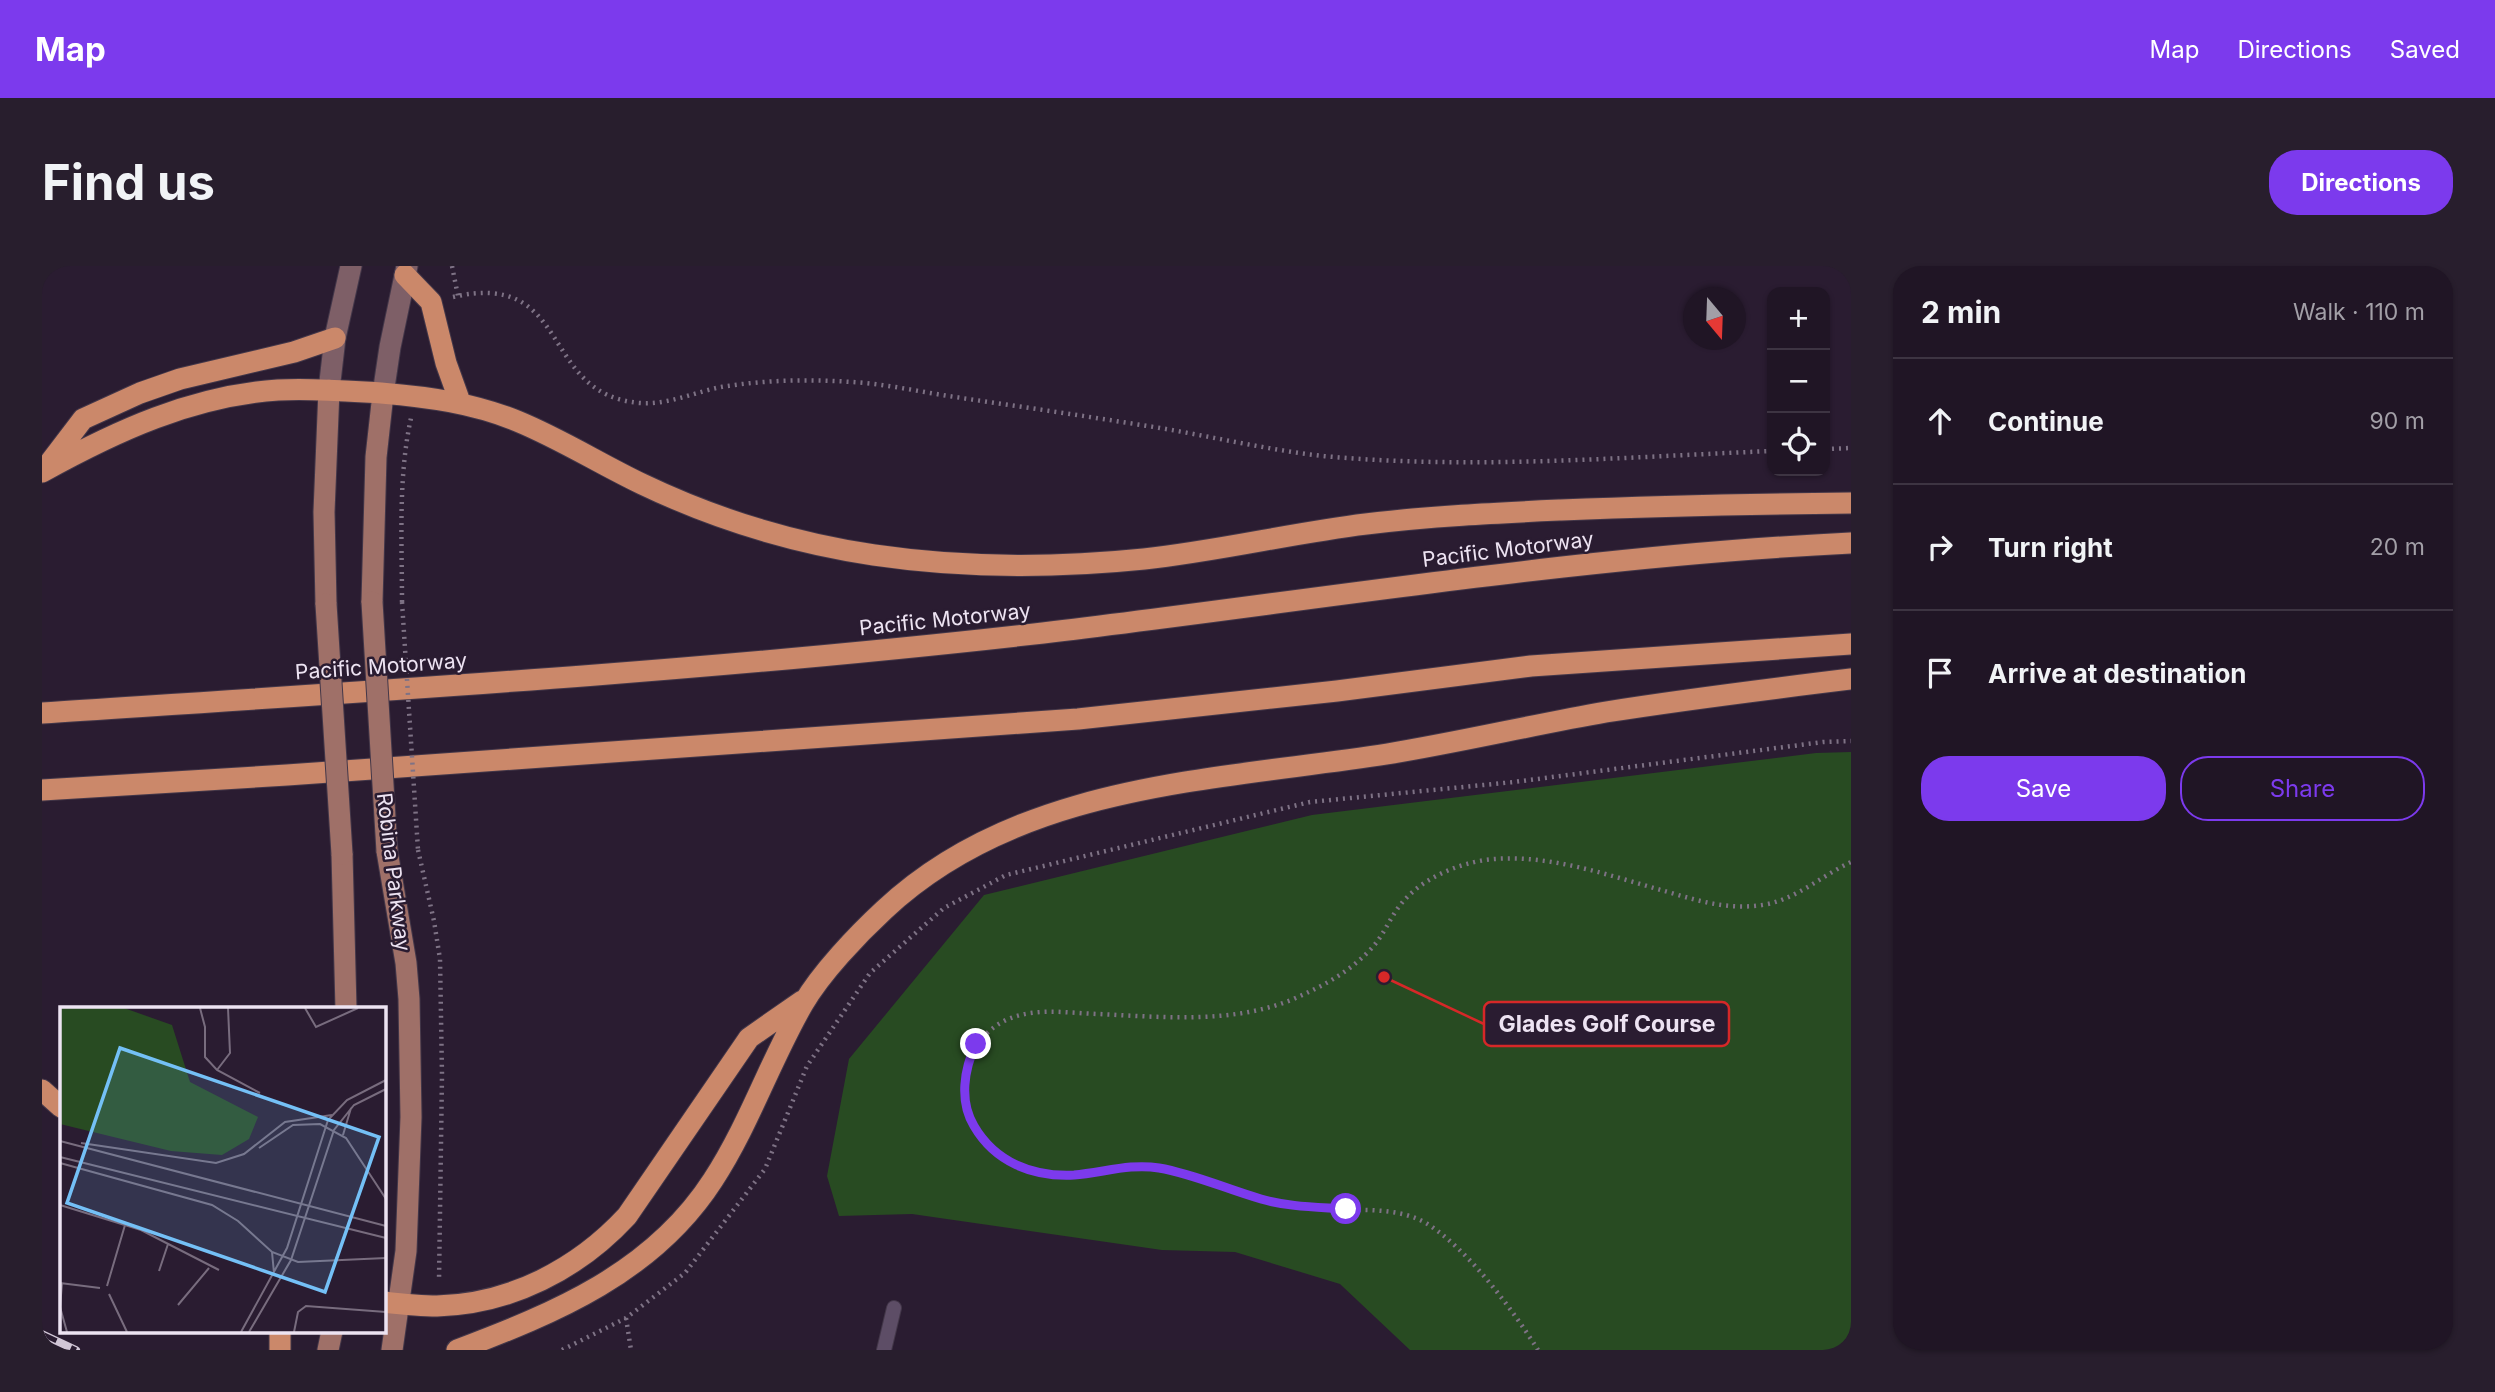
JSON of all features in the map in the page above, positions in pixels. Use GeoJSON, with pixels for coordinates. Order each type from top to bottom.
{"type":"FeatureCollection","features":[{"type":"Feature","properties":{"kind":"highway"},"geometry":{"type":"LineString","coordinates":[[406,270],[431,302],[446,363],[460,402]]}},
{"type":"Feature","properties":{"kind":"highway"},"geometry":{"type":"LineString","coordinates":[[42,472],[83,419],[140,393],[180,379],[294,352],[335,338]]}},
{"type":"Feature","properties":{"kind":"highway"},"geometry":{"type":"LineString","coordinates":[[42,472],[97,442],[163,414],[249,394],[279,390],[329,390],[460,402],[515,420],[569,444],[642,484],[740,524],[802,541],[874,555],[940,562],[1008,565],[1143,559],[1366,524],[1502,513],[1657,505],[1851,503]]}},
{"type":"Feature","properties":{"kind":"highway","name":"Pacific Motorway"},"geometry":{"type":"LineString","coordinates":[[42,713],[507,683],[823,657],[1634,559],[1772,547],[1851,544]]}},
{"type":"Feature","properties":{"kind":"highway"},"geometry":{"type":"LineString","coordinates":[[42,790],[1077,719],[1337,691],[1531,666],[1851,644]]}},
{"type":"Feature","properties":{"kind":"highway"},"geometry":{"type":"LineString","coordinates":[[457,1350],[557,1310],[595,1290],[661,1241],[689,1212],[713,1181],[805,999],[845,950],[886,908],[930,874],[968,850],[1058,810],[1116,794],[1390,753],[1605,712],[1851,679]]}},
{"type":"Feature","properties":{"kind":"highway"},"geometry":{"type":"LineString","coordinates":[[392,1303],[435,1306],[485,1299],[532,1285],[583,1257],[605,1240],[627,1216],[749,1038],[805,999]]}},
{"type":"Feature","properties":{"kind":"highway"},"geometry":{"type":"LineString","coordinates":[[42,1090],[60,1106]]}},
{"type":"Feature","properties":{"kind":"highway"},"geometry":{"type":"LineString","coordinates":[[280,1332],[280,1350]]}},
{"type":"Feature","properties":{"kind":"main road"},"geometry":{"type":"LineString","coordinates":[[346,1007],[342,854],[326,604],[324,512],[329,390],[335,338],[351,266]]}},
{"type":"Feature","properties":{"kind":"main road"},"geometry":{"type":"LineString","coordinates":[[383,394],[406,270]]}},
{"type":"Feature","properties":{"kind":"main road","name":"Robina Parkway"},"geometry":{"type":"LineString","coordinates":[[383,394],[376,457],[372,602],[387,851],[406,963],[409,999],[410,1181],[407,1251],[392,1303],[392,1350]]}},
{"type":"Feature","properties":{"kind":"main road"},"geometry":{"type":"LineString","coordinates":[[328,1350],[332,1332]]}},
{"type":"Feature","properties":{"kind":"lane"},"geometry":{"type":"LineString","coordinates":[[884,1350],[894,1308]]}},
{"type":"Feature","properties":{"kind":"path"},"geometry":{"type":"LineString","coordinates":[[431,302],[477,293],[512,295],[543,320],[571,365],[593,388],[615,399],[643,403],[665,401],[705,390],[752,382],[844,382],[1332,456],[1449,461],[1563,460],[1767,451]]}},
{"type":"Feature","properties":{"kind":"path"},"geometry":{"type":"LineString","coordinates":[[411,418],[402,510],[402,602],[418,850],[437,932],[440,959],[440,1275]]}},
{"type":"Feature","properties":{"kind":"path"},"geometry":{"type":"LineString","coordinates":[[1830,449],[1851,448]]}},
{"type":"Feature","properties":{"kind":"path"},"geometry":{"type":"LineString","coordinates":[[562,1350],[626,1318],[685,1273],[765,1168],[807,1066],[870,973],[944,908],[1006,875],[1310,802],[1514,782],[1823,742],[1851,741]]}},
{"type":"Feature","properties":{"kind":"path"},"geometry":{"type":"LineString","coordinates":[[1538,1350],[1527,1332],[1462,1252],[1434,1229],[1411,1216],[1264,1200],[1217,1186],[1197,1176],[1156,1167],[1128,1167],[1074,1175],[1019,1168],[992,1150],[971,1121],[964,1089],[969,1059],[976,1044],[988,1031],[1007,1019],[1032,1013],[1059,1010],[1087,1014],[1207,1017],[1262,1009],[1287,1002],[1336,980],[1356,964],[1386,929],[1398,908],[1419,888],[1449,870],[1485,860],[1517,859],[1576,867],[1704,903],[1742,907],[1785,899],[1851,862]]}},
{"type":"Feature","properties":{"kind":"path"},"geometry":{"type":"LineString","coordinates":[[626,1318],[631,1350]]}},
{"type":"Feature","properties":{"kind":"green space"},"geometry":{"type":"Polygon","coordinates":[[[1851,752],[1851,1350],[1410,1350],[1340,1284],[1235,1252],[1162,1250],[912,1214],[839,1216],[827,1176],[849,1059],[984,895],[1312,815],[1816,753],[1851,752]]]}},
{"type":"Feature","properties":{"kind":"railway"},"geometry":{"type":"LineString","coordinates":[[42,1334],[76,1350]]}},
{"type":"Feature","properties":{"kind":"place","name":"Glades Golf Course"},"geometry":{"type":"Point","coordinates":[1384,977]}},
{"type":"Feature","properties":{"kind":"route"},"geometry":{"type":"LineString","coordinates":[[976,1044],[969,1059],[964,1089],[971,1121],[992,1150],[1019,1168],[1074,1175],[1117,1168],[1156,1167],[1197,1176],[1217,1186],[1264,1200],[1290,1205],[1346,1209]]}}]}
